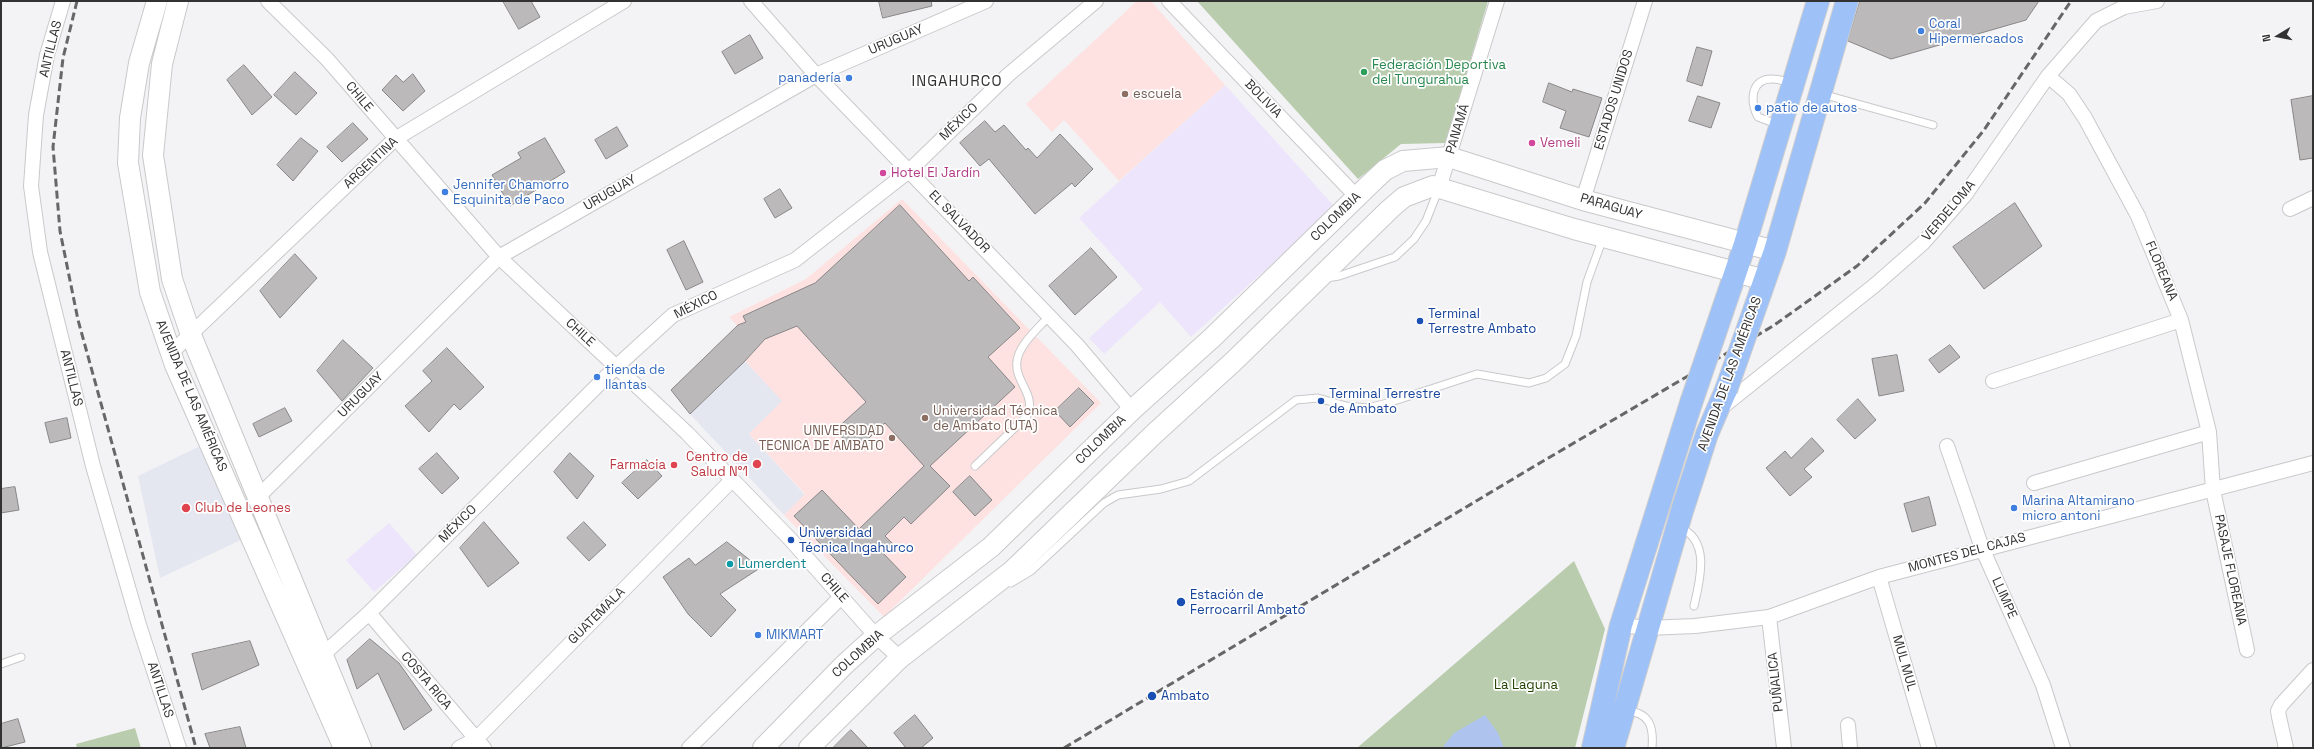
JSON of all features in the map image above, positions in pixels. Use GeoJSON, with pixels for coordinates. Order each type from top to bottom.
{"type":"FeatureCollection","features":[{"type":"Feature","properties":{"kind":"main road","name":"AVENIDA DE LAS AMÉRICAS"},"geometry":{"type":"LineString","coordinates":[[157,1],[138,64],[130,118],[128,163],[150,292],[171,353],[316,661],[361,748]]}},
{"type":"Feature","properties":{"kind":"main road","name":"AVENIDA DE LAS AMÉRICAS"},"geometry":{"type":"LineString","coordinates":[[178,1],[162,64],[154,155],[172,279],[191,335],[257,498],[316,661],[344,748]]}},
{"type":"Feature","properties":{"kind":"main road","name":"AVENIDA DE LAS AMÉRICAS"},"geometry":{"type":"LineString","coordinates":[[1593,748],[1621,625],[1691,403],[1745,244],[1818,1]]}},
{"type":"Feature","properties":{"kind":"main road","name":"AVENIDA DE LAS AMÉRICAS"},"geometry":{"type":"LineString","coordinates":[[1613,748],[1677,526],[1707,434],[1726,390],[1775,251],[1847,1]]}},
{"type":"Feature","properties":{"kind":"main road","name":"COLOMBIA"},"geometry":{"type":"LineString","coordinates":[[763,748],[844,665],[876,636],[990,547],[1132,410],[1213,337],[1385,170],[1403,161],[1449,157]]}},
{"type":"Feature","properties":{"kind":"main road","name":"PARAGUAY"},"geometry":{"type":"LineString","coordinates":[[1449,157],[1583,200],[1775,251]]}},
{"type":"Feature","properties":{"kind":"main road"},"geometry":{"type":"LineString","coordinates":[[809,748],[900,658],[999,583],[1404,197],[1433,186],[1734,278],[1763,285]]}},
{"type":"Feature","properties":{"kind":"street","name":"ANTILLAS"},"geometry":{"type":"LineString","coordinates":[[63,1],[47,54],[36,115],[31,186],[40,252],[93,466],[139,625],[179,748]]}},
{"type":"Feature","properties":{"kind":"street","name":"ARGENTINA"},"geometry":{"type":"LineString","coordinates":[[171,353],[395,139],[624,1]]}},
{"type":"Feature","properties":{"kind":"street","name":"EL SALVADOR"},"geometry":{"type":"LineString","coordinates":[[751,1],[816,75],[1077,345],[1132,410]]}},
{"type":"Feature","properties":{"kind":"street","name":"URUGUAY"},"geometry":{"type":"LineString","coordinates":[[257,498],[499,257],[816,75],[986,1]]}},
{"type":"Feature","properties":{"kind":"street","name":"MÉXICO"},"geometry":{"type":"LineString","coordinates":[[316,661],[369,613],[616,367],[673,315],[795,260],[909,171],[1008,74],[1096,1]]}},
{"type":"Feature","properties":{"kind":"street","name":"BOLIVIA"},"geometry":{"type":"LineString","coordinates":[[1169,1],[1357,197]]}},
{"type":"Feature","properties":{"kind":"street","name":"PANAMÁ"},"geometry":{"type":"LineString","coordinates":[[1439,188],[1497,1]]}},
{"type":"Feature","properties":{"kind":"street","name":"ESTADOS UNIDOS"},"geometry":{"type":"LineString","coordinates":[[1583,200],[1645,1]]}},
{"type":"Feature","properties":{"kind":"street","name":"VERDELOMA"},"geometry":{"type":"LineString","coordinates":[[1718,410],[1875,285],[1923,243],[1965,196],[2048,76],[2096,21],[2124,7],[2158,1]]}},
{"type":"Feature","properties":{"kind":"street","name":"CHILE"},"geometry":{"type":"LineString","coordinates":[[273,2],[327,59],[499,257],[688,433],[791,540],[876,636],[900,658]]}},
{"type":"Feature","properties":{"kind":"street","name":"FLOREANA"},"geometry":{"type":"LineString","coordinates":[[2048,76],[2069,94],[2085,118],[2138,216],[2181,320],[2209,432],[2213,490]]}},
{"type":"Feature","properties":{"kind":"street"},"geometry":{"type":"LineString","coordinates":[[2290,209],[2313,198]]}},
{"type":"Feature","properties":{"kind":"street"},"geometry":{"type":"LineString","coordinates":[[1993,381],[2181,320]]}},
{"type":"Feature","properties":{"kind":"street"},"geometry":{"type":"LineString","coordinates":[[2034,483],[2209,432]]}},
{"type":"Feature","properties":{"kind":"street","name":"LLIMPE"},"geometry":{"type":"LineString","coordinates":[[1947,446],[1982,548],[2043,685],[2063,748]]}},
{"type":"Feature","properties":{"kind":"street","name":"MONTES DEL CAJAS"},"geometry":{"type":"LineString","coordinates":[[1621,625],[1647,628],[1694,626],[1769,617],[1879,577],[1982,548],[2213,490],[2313,462]]}},
{"type":"Feature","properties":{"kind":"street","name":"GUATEMALA"},"geometry":{"type":"LineString","coordinates":[[459,748],[480,744],[732,480]]}},
{"type":"Feature","properties":{"kind":"street","name":"PASAJE FLOREANA"},"geometry":{"type":"LineString","coordinates":[[2213,490],[2247,650]]}},
{"type":"Feature","properties":{"kind":"street","name":"MUL MUL"},"geometry":{"type":"LineString","coordinates":[[1879,577],[1929,748]]}},
{"type":"Feature","properties":{"kind":"street"},"geometry":{"type":"LineString","coordinates":[[690,748],[841,597]]}},
{"type":"Feature","properties":{"kind":"street","name":"COSTA RICA"},"geometry":{"type":"LineString","coordinates":[[369,613],[480,744]]}},
{"type":"Feature","properties":{"kind":"street","name":"PUÑALICA"},"geometry":{"type":"LineString","coordinates":[[1769,617],[1784,748]]}},
{"type":"Feature","properties":{"kind":"street"},"geometry":{"type":"LineString","coordinates":[[2286,748],[2278,711],[2281,705],[2313,670]]}},
{"type":"Feature","properties":{"kind":"street"},"geometry":{"type":"LineString","coordinates":[[1848,725],[1850,748]]}},
{"type":"Feature","properties":{"kind":"lane"},"geometry":{"type":"LineString","coordinates":[[1781,126],[1758,117],[1752,106],[1754,91],[1760,82],[1772,79],[1794,83]]}},
{"type":"Feature","properties":{"kind":"lane"},"geometry":{"type":"LineString","coordinates":[[1820,94],[1933,125]]}},
{"type":"Feature","properties":{"kind":"lane"},"geometry":{"type":"LineString","coordinates":[[1320,278],[1339,276],[1395,257],[1414,239],[1426,221],[1439,188]]}},
{"type":"Feature","properties":{"kind":"lane"},"geometry":{"type":"LineString","coordinates":[[999,583],[1002,586],[1007,585],[1030,571],[1104,503],[1118,495],[1161,489],[1189,481],[1296,400],[1318,398],[1346,406],[1368,408],[1477,374],[1529,383],[1546,378],[1565,364],[1576,336],[1587,282],[1602,245],[1603,237]]}},
{"type":"Feature","properties":{"kind":"lane"},"geometry":{"type":"LineString","coordinates":[[975,466],[1027,416],[1031,407],[1030,397],[1019,376],[1017,361],[1022,348],[1049,316]]}},
{"type":"Feature","properties":{"kind":"lane"},"geometry":{"type":"LineString","coordinates":[[1677,526],[1686,530],[1695,540],[1700,554],[1702,575],[1694,606]]}},
{"type":"Feature","properties":{"kind":"lane"},"geometry":{"type":"LineString","coordinates":[[1,664],[21,657]]}},
{"type":"Feature","properties":{"kind":"lane"},"geometry":{"type":"LineString","coordinates":[[1624,711],[1642,713],[1649,722],[1652,748]]}},
{"type":"Feature","properties":{"kind":"shaded area","name":"escuela"},"geometry":{"type":"Polygon","coordinates":[[[1137,1],[1151,1],[1225,85],[1119,181],[1064,120],[1052,132],[1026,104],[1137,1]]]}},
{"type":"Feature","properties":{"kind":"shaded area"},"geometry":{"type":"Polygon","coordinates":[[[1225,85],[1335,207],[1191,337],[1160,302],[1104,354],[1089,338],[1143,289],[1079,218],[1225,85]]]}},
{"type":"Feature","properties":{"kind":"shaded area","name":"Universidad Técnica de Ambato (UTA)"},"geometry":{"type":"Polygon","coordinates":[[[902,199],[1101,403],[884,617],[784,515],[805,494],[749,434],[782,401],[745,361],[757,348],[729,317],[806,279],[902,199]]]}},
{"type":"Feature","properties":{"kind":"shaded area","name":"Centro de Salud N°1"},"geometry":{"type":"Polygon","coordinates":[[[745,361],[783,401],[749,434],[805,495],[784,515],[690,414],[745,361]]]}},
{"type":"Feature","properties":{"kind":"shaded area","name":"Club de Leones"},"geometry":{"type":"Polygon","coordinates":[[[200,446],[241,540],[160,578],[138,476],[200,446]]]}},
{"type":"Feature","properties":{"kind":"shaded area"},"geometry":{"type":"Polygon","coordinates":[[[389,523],[417,555],[374,592],[346,560],[389,523]]]}},
{"type":"Feature","properties":{"kind":"green space","name":"Federación Deportiva del Tungurahua"},"geometry":{"type":"Polygon","coordinates":[[[1197,1],[1488,1],[1446,143],[1401,144],[1358,179],[1197,1]]]}},
{"type":"Feature","properties":{"kind":"green space","name":"La Laguna"},"geometry":{"type":"Polygon","coordinates":[[[1574,561],[1605,629],[1575,748],[1357,748],[1574,561]]]}},
{"type":"Feature","properties":{"kind":"green space"},"geometry":{"type":"Polygon","coordinates":[[[135,728],[141,748],[77,748],[76,744],[135,728]]]}},
{"type":"Feature","properties":{"kind":"water"},"geometry":{"type":"Polygon","coordinates":[[[1485,715],[1498,733],[1504,748],[1442,748],[1454,733],[1485,715]]]}},
{"type":"Feature","properties":{"kind":"building"},"geometry":{"type":"Polygon","coordinates":[[[503,1],[531,1],[540,17],[519,29],[503,1]]]}},
{"type":"Feature","properties":{"kind":"building"},"geometry":{"type":"Polygon","coordinates":[[[879,1],[931,1],[932,6],[883,18],[879,1]]]}},
{"type":"Feature","properties":{"kind":"building","name":"Coral Hipermercados"},"geometry":{"type":"Polygon","coordinates":[[[1860,1],[2039,1],[2026,20],[1891,59],[1848,41],[1860,1]]]}},
{"type":"Feature","properties":{"kind":"building"},"geometry":{"type":"Polygon","coordinates":[[[750,35],[763,58],[735,74],[722,52],[750,35]]]}},
{"type":"Feature","properties":{"kind":"building"},"geometry":{"type":"Polygon","coordinates":[[[1697,47],[1712,51],[1702,86],[1687,81],[1697,47]]]}},
{"type":"Feature","properties":{"kind":"building"},"geometry":{"type":"Polygon","coordinates":[[[244,65],[272,97],[252,115],[227,80],[244,65]]]}},
{"type":"Feature","properties":{"kind":"building"},"geometry":{"type":"Polygon","coordinates":[[[295,72],[317,93],[296,115],[274,95],[295,72]]]}},
{"type":"Feature","properties":{"kind":"building"},"geometry":{"type":"Polygon","coordinates":[[[413,74],[425,91],[403,111],[382,90],[396,75],[403,82],[413,74]]]}},
{"type":"Feature","properties":{"kind":"building"},"geometry":{"type":"Polygon","coordinates":[[[1549,83],[1572,92],[1573,89],[1602,98],[1589,137],[1560,128],[1566,111],[1543,102],[1549,83]]]}},
{"type":"Feature","properties":{"kind":"building"},"geometry":{"type":"Polygon","coordinates":[[[1698,96],[1720,103],[1711,128],[1689,121],[1698,96]]]}},
{"type":"Feature","properties":{"kind":"building"},"geometry":{"type":"Polygon","coordinates":[[[2313,96],[2313,158],[2300,160],[2291,100],[2313,96]]]}},
{"type":"Feature","properties":{"kind":"building"},"geometry":{"type":"Polygon","coordinates":[[[985,121],[995,132],[1004,125],[1026,150],[1028,148],[1037,158],[1060,134],[1093,169],[1075,187],[1072,183],[1035,214],[989,159],[980,166],[960,143],[985,121]]]}},
{"type":"Feature","properties":{"kind":"building"},"geometry":{"type":"Polygon","coordinates":[[[353,123],[368,139],[342,162],[327,147],[353,123]]]}},
{"type":"Feature","properties":{"kind":"building"},"geometry":{"type":"Polygon","coordinates":[[[617,127],[628,146],[606,159],[595,140],[617,127]]]}},
{"type":"Feature","properties":{"kind":"building"},"geometry":{"type":"Polygon","coordinates":[[[301,138],[318,151],[293,181],[277,165],[301,138]]]}},
{"type":"Feature","properties":{"kind":"building"},"geometry":{"type":"Polygon","coordinates":[[[545,138],[565,172],[510,206],[492,175],[521,158],[518,153],[545,138]]]}},
{"type":"Feature","properties":{"kind":"building"},"geometry":{"type":"Polygon","coordinates":[[[780,189],[792,208],[775,218],[764,199],[780,189]]]}},
{"type":"Feature","properties":{"kind":"building"},"geometry":{"type":"Polygon","coordinates":[[[2015,203],[2042,246],[1984,289],[1953,247],[2015,203]]]}},
{"type":"Feature","properties":{"kind":"building"},"geometry":{"type":"Polygon","coordinates":[[[900,205],[969,281],[973,277],[1020,328],[988,357],[1015,387],[930,466],[950,486],[911,524],[904,517],[885,536],[893,544],[883,553],[906,577],[878,604],[794,516],[822,490],[859,529],[924,466],[885,423],[855,451],[835,430],[866,402],[797,326],[765,339],[745,361],[690,414],[671,390],[738,325],[746,322],[743,316],[815,283],[900,205]]]}},
{"type":"Feature","properties":{"kind":"building"},"geometry":{"type":"Polygon","coordinates":[[[684,241],[703,282],[686,290],[667,250],[684,241]]]}},
{"type":"Feature","properties":{"kind":"building"},"geometry":{"type":"Polygon","coordinates":[[[1091,248],[1117,277],[1075,315],[1049,286],[1091,248]]]}},
{"type":"Feature","properties":{"kind":"building"},"geometry":{"type":"Polygon","coordinates":[[[295,254],[317,278],[280,318],[260,291],[295,254]]]}},
{"type":"Feature","properties":{"kind":"building"},"geometry":{"type":"Polygon","coordinates":[[[343,340],[373,368],[342,401],[317,371],[343,340]]]}},
{"type":"Feature","properties":{"kind":"building"},"geometry":{"type":"Polygon","coordinates":[[[1950,345],[1960,357],[1939,373],[1929,360],[1950,345]]]}},
{"type":"Feature","properties":{"kind":"building"},"geometry":{"type":"Polygon","coordinates":[[[447,348],[484,387],[460,410],[454,404],[429,432],[405,406],[432,381],[423,371],[447,348]]]}},
{"type":"Feature","properties":{"kind":"building"},"geometry":{"type":"Polygon","coordinates":[[[1897,355],[1904,391],[1879,396],[1872,359],[1897,355]]]}},
{"type":"Feature","properties":{"kind":"building"},"geometry":{"type":"Polygon","coordinates":[[[1079,388],[1094,403],[1070,427],[1055,411],[1079,388]]]}},
{"type":"Feature","properties":{"kind":"building"},"geometry":{"type":"Polygon","coordinates":[[[1858,399],[1876,420],[1855,439],[1837,420],[1858,399]]]}},
{"type":"Feature","properties":{"kind":"building"},"geometry":{"type":"Polygon","coordinates":[[[285,408],[292,421],[259,437],[253,424],[285,408]]]}},
{"type":"Feature","properties":{"kind":"building"},"geometry":{"type":"Polygon","coordinates":[[[67,418],[71,438],[50,443],[45,423],[67,418]]]}},
{"type":"Feature","properties":{"kind":"building"},"geometry":{"type":"Polygon","coordinates":[[[1812,438],[1824,451],[1804,469],[1812,477],[1790,496],[1766,468],[1785,451],[1791,458],[1812,438]]]}},
{"type":"Feature","properties":{"kind":"building"},"geometry":{"type":"Polygon","coordinates":[[[437,453],[459,478],[442,494],[419,469],[437,453]]]}},
{"type":"Feature","properties":{"kind":"building"},"geometry":{"type":"Polygon","coordinates":[[[570,453],[594,476],[577,499],[554,472],[570,453]]]}},
{"type":"Feature","properties":{"kind":"building"},"geometry":{"type":"Polygon","coordinates":[[[647,460],[662,476],[638,499],[622,483],[647,460]]]}},
{"type":"Feature","properties":{"kind":"building"},"geometry":{"type":"Polygon","coordinates":[[[970,476],[992,500],[975,516],[953,492],[970,476]]]}},
{"type":"Feature","properties":{"kind":"building"},"geometry":{"type":"Polygon","coordinates":[[[15,487],[19,510],[1,513],[1,489],[15,487]]]}},
{"type":"Feature","properties":{"kind":"building"},"geometry":{"type":"Polygon","coordinates":[[[1929,497],[1936,525],[1912,532],[1904,504],[1929,497]]]}},
{"type":"Feature","properties":{"kind":"building"},"geometry":{"type":"Polygon","coordinates":[[[484,522],[519,563],[488,587],[460,548],[484,522]]]}},
{"type":"Feature","properties":{"kind":"building"},"geometry":{"type":"Polygon","coordinates":[[[584,522],[606,545],[589,561],[567,538],[584,522]]]}},
{"type":"Feature","properties":{"kind":"building"},"geometry":{"type":"Polygon","coordinates":[[[727,542],[760,568],[720,594],[736,610],[711,637],[688,614],[663,577],[689,558],[695,565],[727,542]]]}},
{"type":"Feature","properties":{"kind":"building"},"geometry":{"type":"Polygon","coordinates":[[[370,639],[399,663],[432,710],[404,730],[378,673],[357,689],[347,660],[370,639]]]}},
{"type":"Feature","properties":{"kind":"building"},"geometry":{"type":"Polygon","coordinates":[[[250,641],[259,665],[202,690],[192,654],[250,641]]]}},
{"type":"Feature","properties":{"kind":"building"},"geometry":{"type":"Polygon","coordinates":[[[915,715],[933,738],[921,748],[906,748],[894,733],[915,715]]]}},
{"type":"Feature","properties":{"kind":"building"},"geometry":{"type":"Polygon","coordinates":[[[18,719],[25,742],[1,748],[1,724],[18,719]]]}},
{"type":"Feature","properties":{"kind":"building"},"geometry":{"type":"Polygon","coordinates":[[[240,727],[246,748],[210,748],[205,734],[240,727]]]}},
{"type":"Feature","properties":{"kind":"building"},"geometry":{"type":"Polygon","coordinates":[[[851,730],[868,748],[833,748],[851,730]]]}},
{"type":"Feature","properties":{"kind":"railway"},"geometry":{"type":"LineString","coordinates":[[77,1],[63,58],[53,147],[60,231],[78,320],[196,748]]}},
{"type":"Feature","properties":{"kind":"railway"},"geometry":{"type":"LineString","coordinates":[[1064,748],[1533,467],[1773,326],[1857,266],[1925,203],[1984,130],[2071,1]]}},
{"type":"Feature","properties":{"kind":"place","name":"Coral Hipermercados"},"geometry":{"type":"Point","coordinates":[1921,31]}},
{"type":"Feature","properties":{"kind":"place","name":"Federación Deportiva del Tungurahua"},"geometry":{"type":"Point","coordinates":[1364,72]}},
{"type":"Feature","properties":{"kind":"place","name":"panadería"},"geometry":{"type":"Point","coordinates":[849,78]}},
{"type":"Feature","properties":{"kind":"place","name":"escuela"},"geometry":{"type":"Point","coordinates":[1125,94]}},
{"type":"Feature","properties":{"kind":"place","name":"patio de autos"},"geometry":{"type":"Point","coordinates":[1758,108]}},
{"type":"Feature","properties":{"kind":"place","name":"Vemeli"},"geometry":{"type":"Point","coordinates":[1532,143]}},
{"type":"Feature","properties":{"kind":"place","name":"Hotel El Jardín"},"geometry":{"type":"Point","coordinates":[883,173]}},
{"type":"Feature","properties":{"kind":"place","name":"Jennifer Chamorro Esquinita de Paco"},"geometry":{"type":"Point","coordinates":[445,192]}},
{"type":"Feature","properties":{"kind":"place","name":"Terminal Terrestre Ambato"},"geometry":{"type":"Point","coordinates":[1420,321]}},
{"type":"Feature","properties":{"kind":"place","name":"tienda de llantas"},"geometry":{"type":"Point","coordinates":[597,377]}},
{"type":"Feature","properties":{"kind":"place","name":"Terminal Terrestre de Ambato"},"geometry":{"type":"Point","coordinates":[1321,401]}},
{"type":"Feature","properties":{"kind":"place","name":"Universidad Técnica de Ambato (UTA)"},"geometry":{"type":"Point","coordinates":[925,418]}},
{"type":"Feature","properties":{"kind":"place","name":"UNIVERSIDAD TECNICA DE AMBATO"},"geometry":{"type":"Point","coordinates":[892,438]}},
{"type":"Feature","properties":{"kind":"place","name":"Centro de Salud N°1"},"geometry":{"type":"Point","coordinates":[757,464]}},
{"type":"Feature","properties":{"kind":"place","name":"Farmacia"},"geometry":{"type":"Point","coordinates":[674,465]}},
{"type":"Feature","properties":{"kind":"place","name":"Club de Leones"},"geometry":{"type":"Point","coordinates":[186,508]}},
{"type":"Feature","properties":{"kind":"place","name":"Marina Altamirano micro antoni"},"geometry":{"type":"Point","coordinates":[2014,508]}},
{"type":"Feature","properties":{"kind":"place","name":"Universidad Técnica Ingahurco"},"geometry":{"type":"Point","coordinates":[791,540]}},
{"type":"Feature","properties":{"kind":"place","name":"Lumerdent"},"geometry":{"type":"Point","coordinates":[730,564]}},
{"type":"Feature","properties":{"kind":"place","name":"Estación de Ferrocarril Ambato"},"geometry":{"type":"Point","coordinates":[1181,602]}},
{"type":"Feature","properties":{"kind":"place","name":"MIKMART"},"geometry":{"type":"Point","coordinates":[758,635]}},
{"type":"Feature","properties":{"kind":"place","name":"Ambato"},"geometry":{"type":"Point","coordinates":[1152,696]}},
{"type":"Feature","properties":{"kind":"district","name":"INGAHURCO"},"geometry":{"type":"Point","coordinates":[957,82]}}]}
